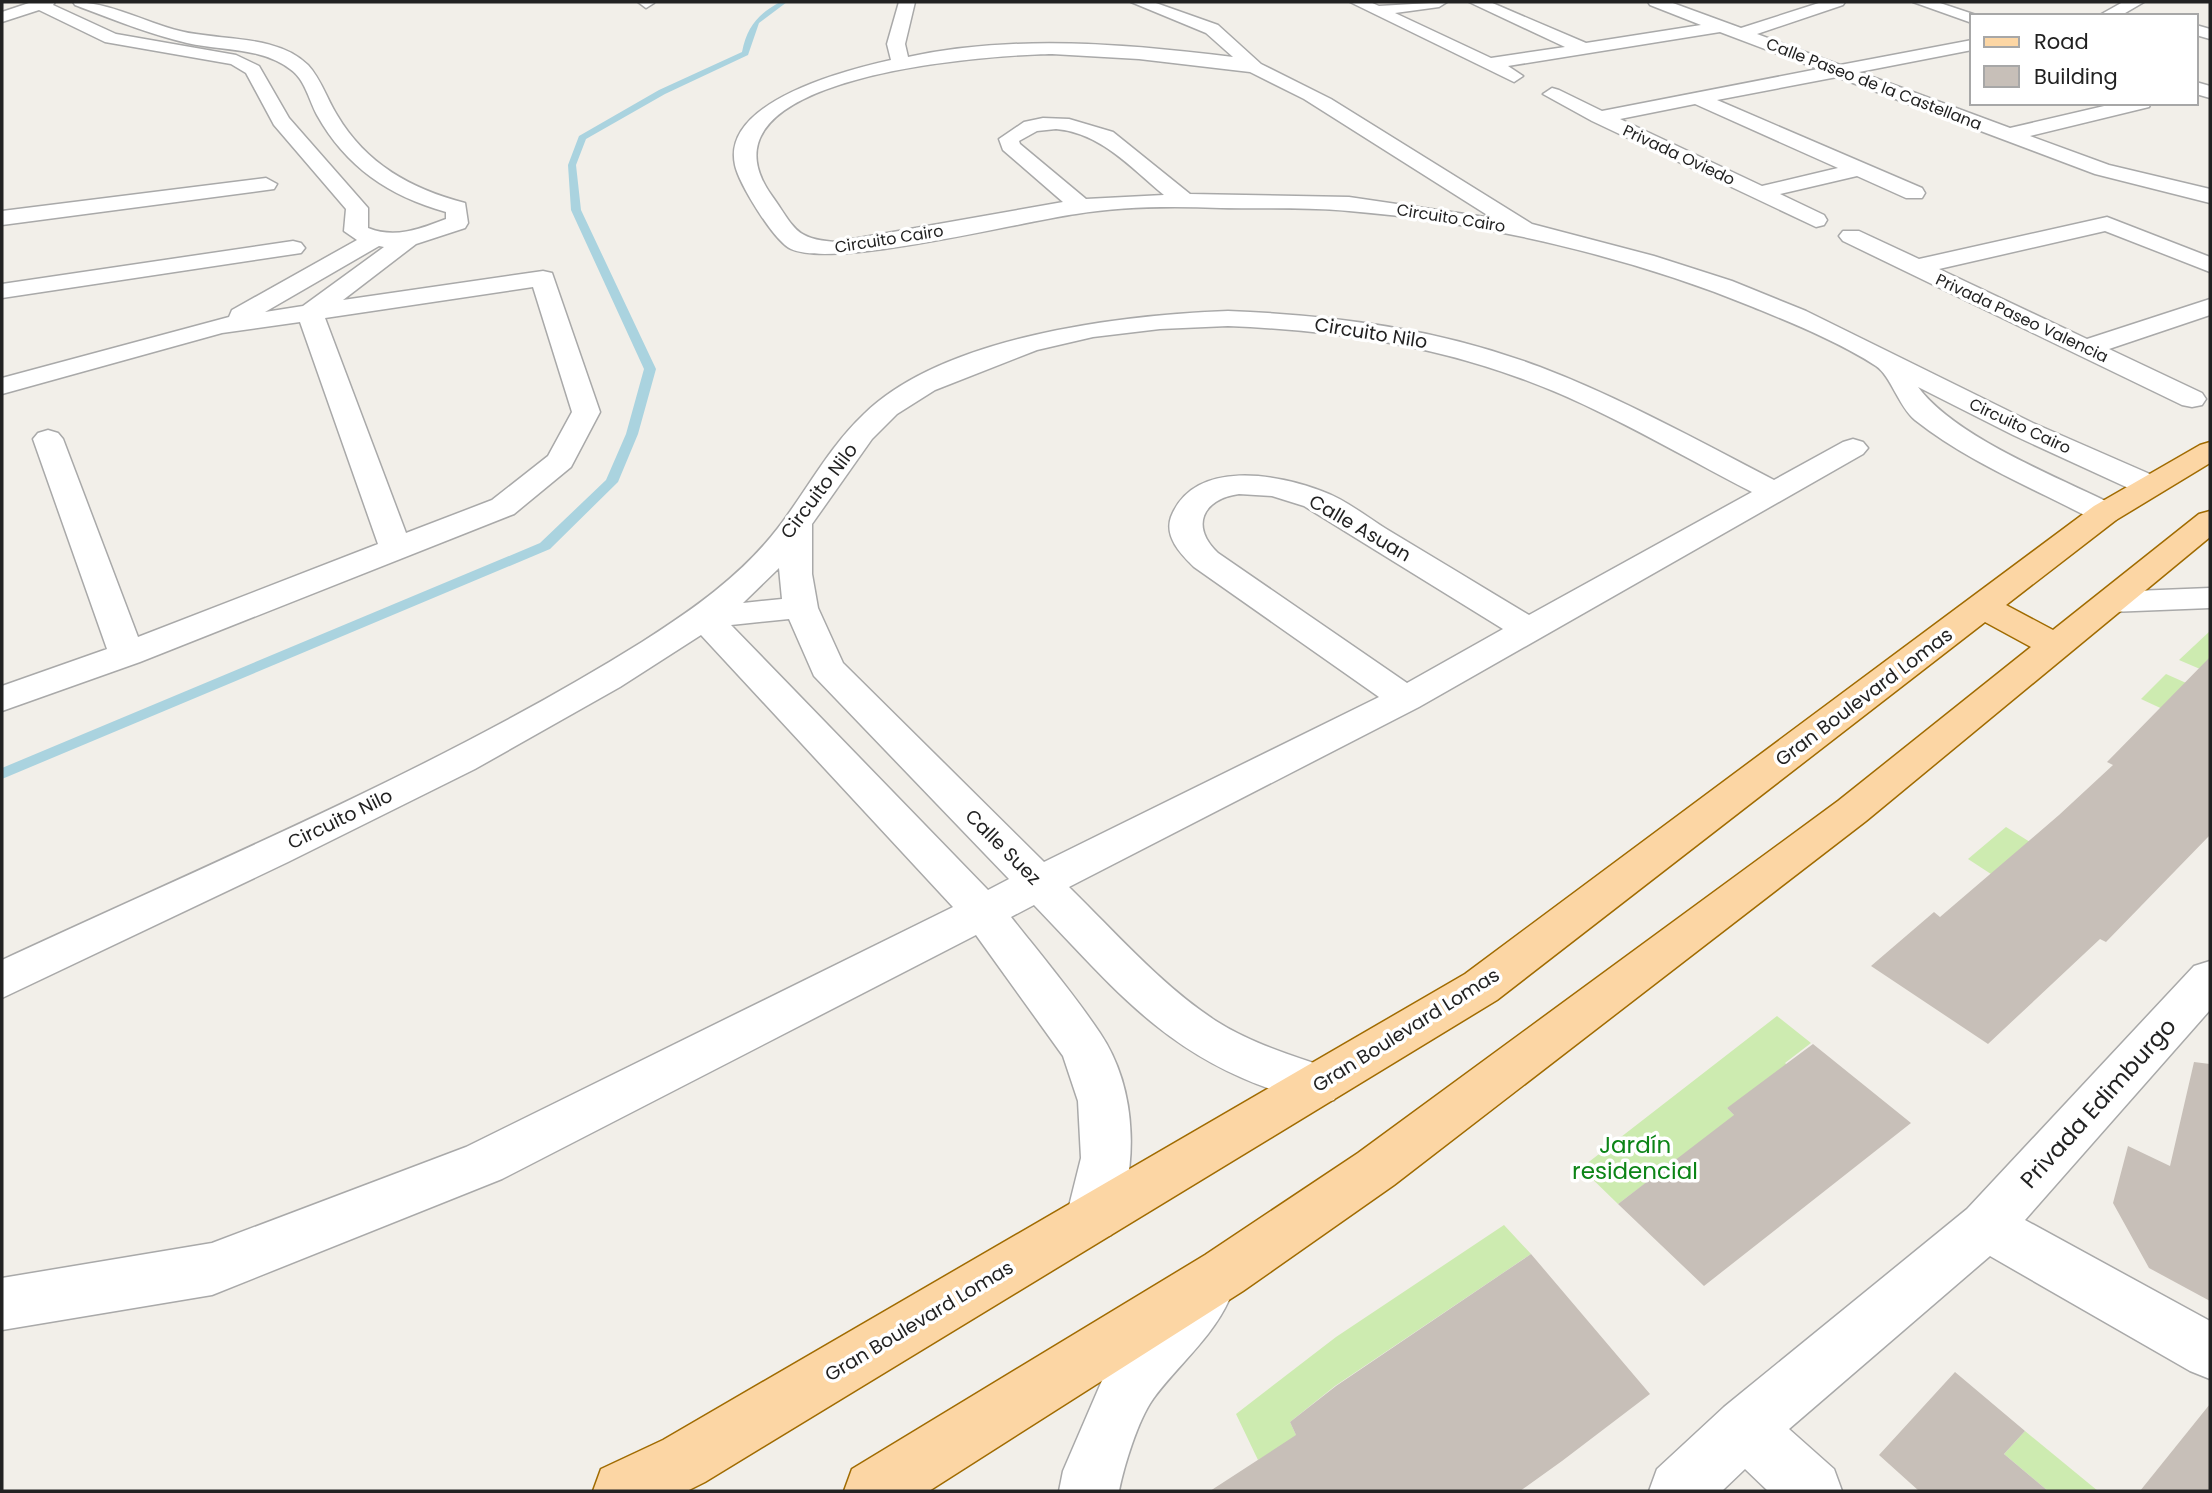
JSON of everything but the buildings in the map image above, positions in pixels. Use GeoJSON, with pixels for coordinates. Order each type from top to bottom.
{"type":"FeatureCollection","features":[{"type":"Feature","properties":{"kind":"main road","name":"Gran Boulevard Lomas"},"geometry":{"type":"LineString","coordinates":[[623,1491],[692,1476],[1092,1218],[1481,987],[2105,513],[2148,485],[2210,451]]}},
{"type":"Feature","properties":{"kind":"main road"},"geometry":{"type":"LineString","coordinates":[[874,1491],[1224,1273],[1376,1169],[1853,811],[2210,521]]}},
{"type":"Feature","properties":{"kind":"main road"},"geometry":{"type":"LineString","coordinates":[[1983,607],[2056,646]]}},
{"type":"Feature","properties":{"kind":"street"},"geometry":{"type":"LineString","coordinates":[[81,2],[186,38],[279,56],[299,65],[335,131],[379,178],[424,200],[457,208],[457,223],[406,242],[310,313]]}},
{"type":"Feature","properties":{"kind":"street"},"geometry":{"type":"LineString","coordinates":[[901,63],[896,44],[907,2]]}},
{"type":"Feature","properties":{"kind":"street"},"geometry":{"type":"LineString","coordinates":[[1139,2],[1212,29],[1254,67]]}},
{"type":"Feature","properties":{"kind":"street"},"geometry":{"type":"LineString","coordinates":[[1358,2],[1531,84]]}},
{"type":"Feature","properties":{"kind":"street"},"geometry":{"type":"LineString","coordinates":[[1377,11],[1439,2]]}},
{"type":"Feature","properties":{"kind":"street"},"geometry":{"type":"LineString","coordinates":[[1477,2],[1585,49]]}},
{"type":"Feature","properties":{"kind":"street","name":"Calle Paseo de la Castellana"},"geometry":{"type":"LineString","coordinates":[[1656,2],[2008,135],[2104,197],[2210,196]]}},
{"type":"Feature","properties":{"kind":"street","name":"Calle Paseo de la Castellana"},"geometry":{"type":"LineString","coordinates":[[1741,34],[1837,2]]}},
{"type":"Feature","properties":{"kind":"street"},"geometry":{"type":"LineString","coordinates":[[1921,2],[1970,17]]}},
{"type":"Feature","properties":{"kind":"street"},"geometry":{"type":"LineString","coordinates":[[2,17],[44,3],[68,18],[111,38],[236,60],[253,70],[281,121],[357,208],[356,231],[373,240],[406,242]]}},
{"type":"Feature","properties":{"kind":"street"},"geometry":{"type":"LineString","coordinates":[[2121,9],[2140,14]]}},
{"type":"Feature","properties":{"kind":"street"},"geometry":{"type":"LineString","coordinates":[[68,18],[105,11]]}},
{"type":"Feature","properties":{"kind":"street","name":"Calle Paseo de la Castellana"},"geometry":{"type":"LineString","coordinates":[[1490,64],[1721,27]]}},
{"type":"Feature","properties":{"kind":"street","name":"Privada Oviedo"},"geometry":{"type":"LineString","coordinates":[[1599,117],[1970,45]]}},
{"type":"Feature","properties":{"kind":"street","name":"Circuito Cairo"},"geometry":{"type":"LineString","coordinates":[[1524,229],[1345,116],[1254,67],[1130,52],[1051,48],[954,54],[857,74],[802,95],[762,120],[746,140],[743,161],[753,186],[793,241],[836,249],[1082,206],[1184,200],[1349,204],[1524,229],[1646,261],[1723,286],[1797,316],[1893,365],[2148,485]]}},
{"type":"Feature","properties":{"kind":"street","name":"Privada Oviedo"},"geometry":{"type":"LineString","coordinates":[[1552,94],[1816,220]]}},
{"type":"Feature","properties":{"kind":"street"},"geometry":{"type":"LineString","coordinates":[[1697,98],[1914,193]]}},
{"type":"Feature","properties":{"kind":"street","name":"Calle Paseo de la Castellana"},"geometry":{"type":"LineString","coordinates":[[2008,135],[2134,105]]}},
{"type":"Feature","properties":{"kind":"street"},"geometry":{"type":"LineString","coordinates":[[281,121],[326,114]]}},
{"type":"Feature","properties":{"kind":"street"},"geometry":{"type":"LineString","coordinates":[[1082,206],[1010,146],[1009,139],[1016,132],[1042,125],[1076,125],[1094,130],[1106,136],[1184,200]]}},
{"type":"Feature","properties":{"kind":"street","name":"Privada Oviedo"},"geometry":{"type":"LineString","coordinates":[[1759,193],[1859,169]]}},
{"type":"Feature","properties":{"kind":"street"},"geometry":{"type":"LineString","coordinates":[[2,218],[266,184]]}},
{"type":"Feature","properties":{"kind":"street"},"geometry":{"type":"LineString","coordinates":[[1916,267],[2104,197],[2210,265]]}},
{"type":"Feature","properties":{"kind":"street","name":"Privada Paseo Valencia"},"geometry":{"type":"LineString","coordinates":[[1851,236],[2192,399]]}},
{"type":"Feature","properties":{"kind":"street"},"geometry":{"type":"LineString","coordinates":[[220,327],[373,240]]}},
{"type":"Feature","properties":{"kind":"street"},"geometry":{"type":"LineString","coordinates":[[2,291],[293,248]]}},
{"type":"Feature","properties":{"kind":"street"},"geometry":{"type":"LineString","coordinates":[[2,386],[220,327],[543,278],[586,412],[560,461],[503,507],[127,654],[2,699]]}},
{"type":"Feature","properties":{"kind":"street"},"geometry":{"type":"LineString","coordinates":[[2085,348],[2210,307]]}},
{"type":"Feature","properties":{"kind":"street"},"geometry":{"type":"LineString","coordinates":[[310,313],[395,547]]}},
{"type":"Feature","properties":{"kind":"street","name":"Circuito Nilo"},"geometry":{"type":"LineString","coordinates":[[2,979],[428,777],[577,696],[704,617],[745,581],[797,524],[832,468],[890,405],[930,382],[1021,347],[1097,328],[1232,319],[1362,329],[1430,342],[1495,360],[1562,385],[1775,492]]}},
{"type":"Feature","properties":{"kind":"street","name":"Circuito Cairo"},"geometry":{"type":"LineString","coordinates":[[1893,365],[1904,388],[1922,412],[1973,445],[2105,513]]}},
{"type":"Feature","properties":{"kind":"street"},"geometry":{"type":"LineString","coordinates":[[48,439],[127,654]]}},
{"type":"Feature","properties":{"kind":"street"},"geometry":{"type":"LineString","coordinates":[[2,1304],[212,1269],[484,1163],[1406,699],[1853,448]]}},
{"type":"Feature","properties":{"kind":"street","name":"Calle Asuan"},"geometry":{"type":"LineString","coordinates":[[1406,699],[1206,560],[1189,543],[1185,522],[1191,506],[1206,495],[1228,486],[1254,485],[1288,489],[1315,499],[1529,630]]}},
{"type":"Feature","properties":{"kind":"street","name":"Calle Suez"},"geometry":{"type":"LineString","coordinates":[[797,524],[795,574],[801,608],[827,668],[1154,1000],[1200,1035],[1255,1064],[1317,1085]]}},
{"type":"Feature","properties":{"kind":"street"},"geometry":{"type":"LineString","coordinates":[[2110,602],[2210,598]]}},
{"type":"Feature","properties":{"kind":"street"},"geometry":{"type":"LineString","coordinates":[[704,617],[801,608]]}},
{"type":"Feature","properties":{"kind":"street"},"geometry":{"type":"LineString","coordinates":[[704,617],[983,912],[1084,1048],[1103,1101],[1106,1158],[1092,1218]]}},
{"type":"Feature","properties":{"kind":"street","name":"Privada Edimburgo"},"geometry":{"type":"LineString","coordinates":[[1678,1491],[1745,1428],[1986,1226],[2210,979]]}},
{"type":"Feature","properties":{"kind":"street"},"geometry":{"type":"LineString","coordinates":[[1986,1226],[2210,1352]]}},
{"type":"Feature","properties":{"kind":"street"},"geometry":{"type":"LineString","coordinates":[[1088,1491],[1093,1471],[1130,1382],[1224,1273]]}},
{"type":"Feature","properties":{"kind":"street"},"geometry":{"type":"LineString","coordinates":[[1745,1428],[1812,1491]]}},
{"type":"Feature","properties":{"kind":"green space"},"geometry":{"type":"Polygon","coordinates":[[[2210,631],[2210,658],[2200,669],[2179,660],[2210,631]]]}},
{"type":"Feature","properties":{"kind":"green space"},"geometry":{"type":"Polygon","coordinates":[[[2166,674],[2193,686],[2169,712],[2141,699],[2166,674]]]}},
{"type":"Feature","properties":{"kind":"green space"},"geometry":{"type":"Polygon","coordinates":[[[2006,827],[2030,842],[1991,874],[1968,859],[2006,827]]]}},
{"type":"Feature","properties":{"kind":"green space","name":"Jardín residencial"},"geometry":{"type":"Polygon","coordinates":[[[1777,1016],[1811,1043],[1785,1063],[1798,1075],[1727,1108],[1735,1116],[1618,1204],[1581,1168],[1777,1016]]]}},
{"type":"Feature","properties":{"kind":"green space"},"geometry":{"type":"Polygon","coordinates":[[[1504,1225],[1531,1254],[1335,1386],[1290,1422],[1297,1437],[1258,1460],[1236,1414],[1336,1337],[1504,1225]]]}},
{"type":"Feature","properties":{"kind":"green space"},"geometry":{"type":"Polygon","coordinates":[[[2025,1431],[2098,1491],[2048,1491],[2004,1454],[2025,1431]]]}},
{"type":"Feature","properties":{"kind":"waterway"},"geometry":{"type":"LineString","coordinates":[[2,774],[545,546],[612,482],[632,434],[650,369],[576,210],[572,165],[582,138],[662,92],[745,53],[753,27],[768,12],[784,2]]}}]}
